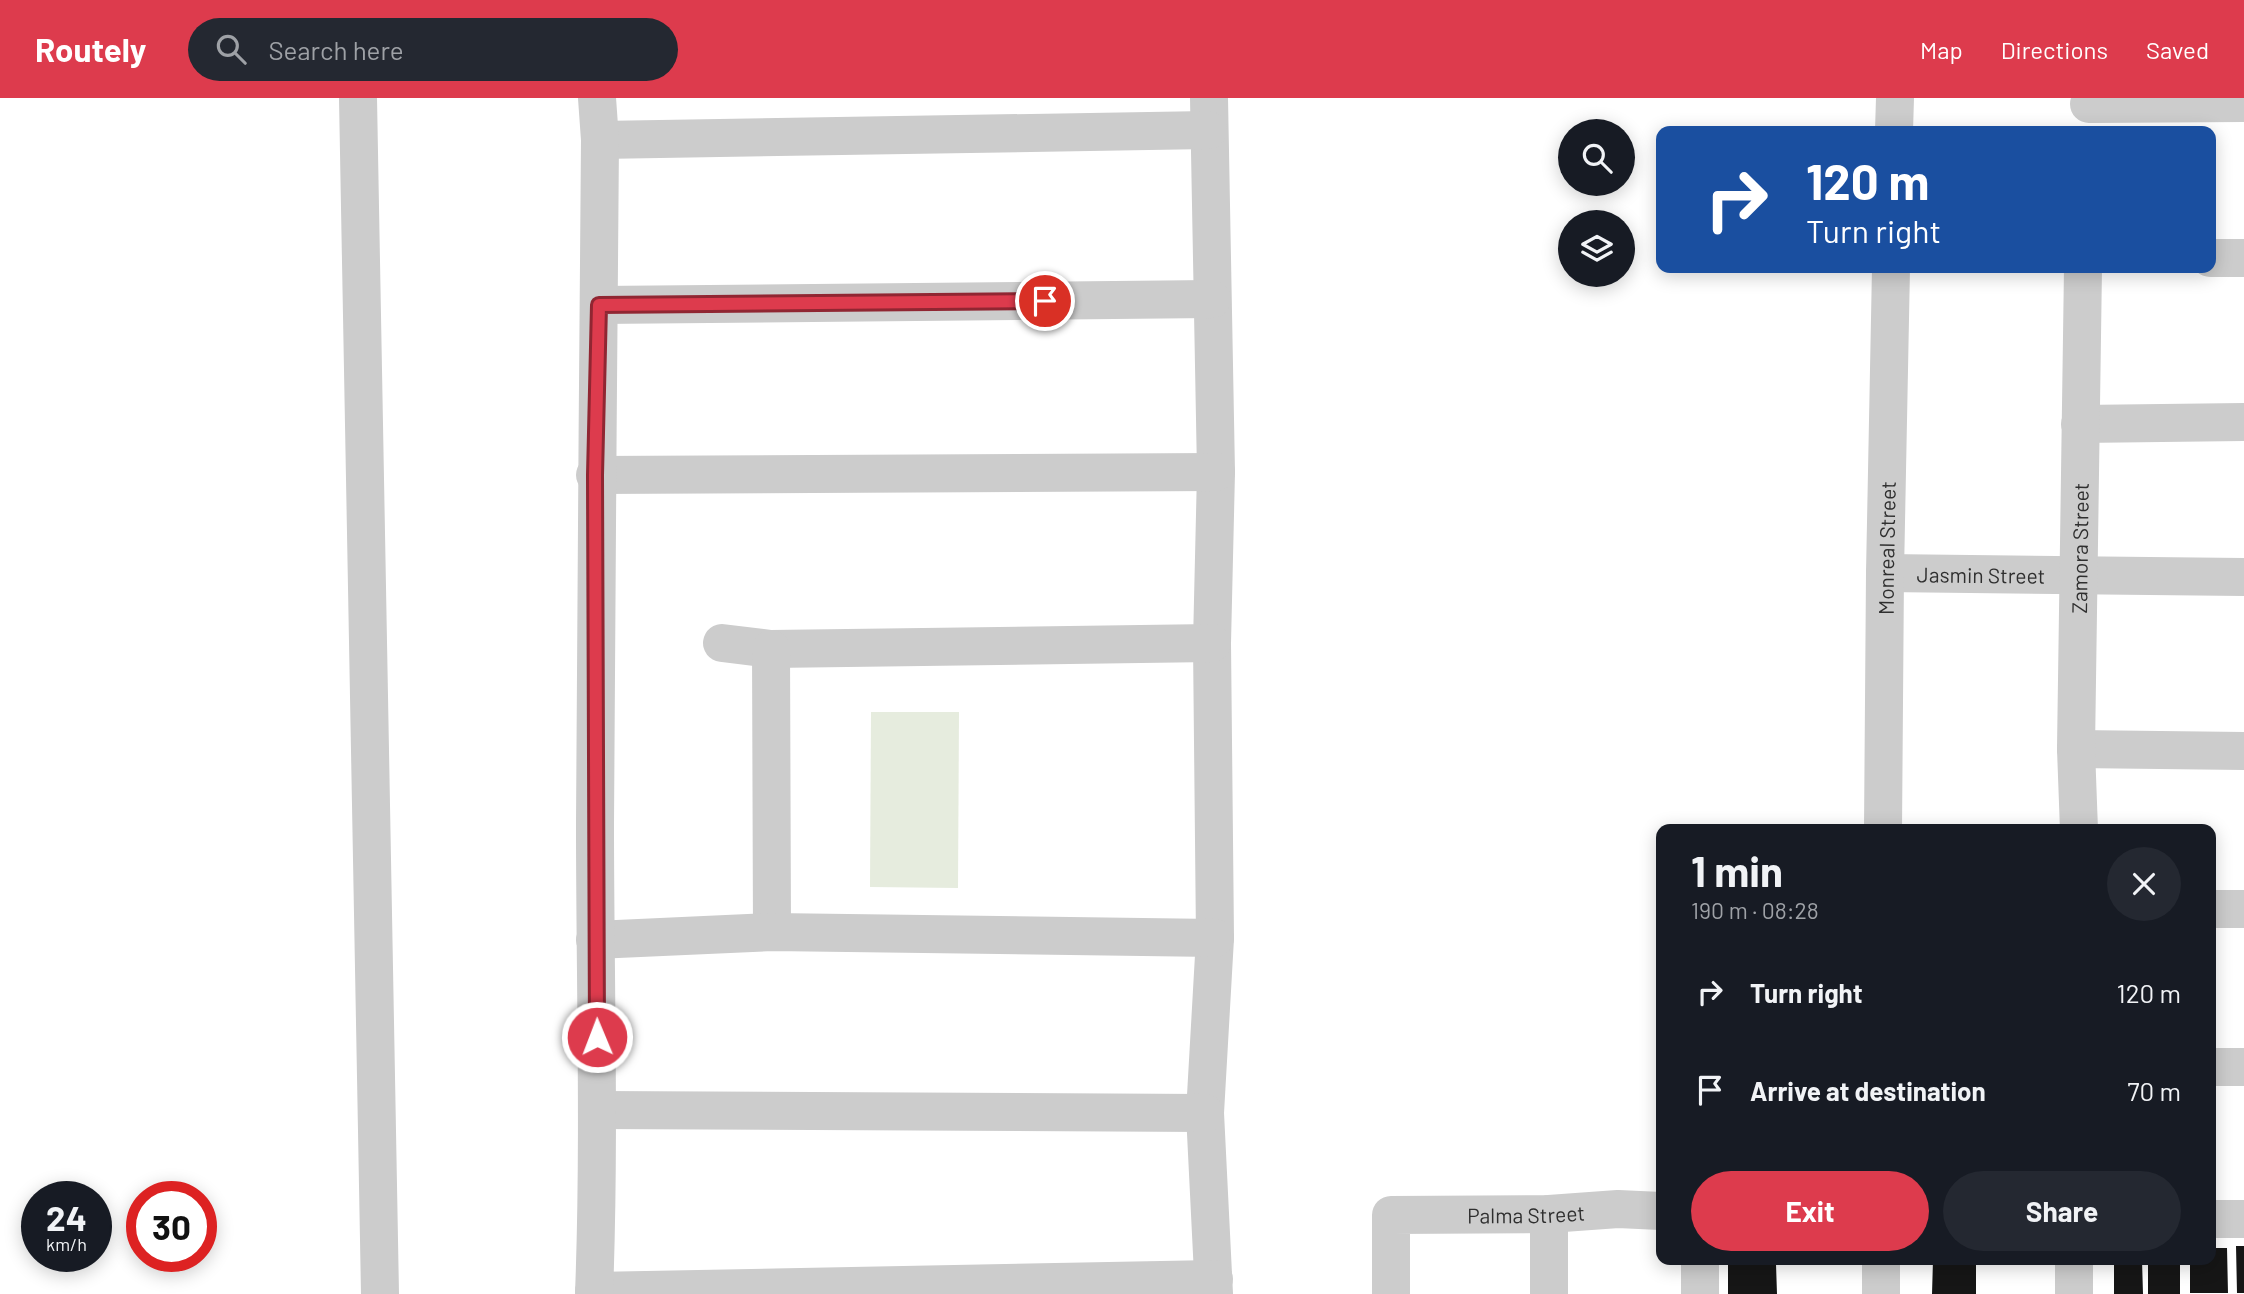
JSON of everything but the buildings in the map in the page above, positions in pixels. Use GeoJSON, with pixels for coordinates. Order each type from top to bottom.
{"type":"FeatureCollection","features":[{"type":"Feature","properties":{"kind":"street"},"geometry":{"type":"LineString","coordinates":[[358,98],[380,1294]]}},
{"type":"Feature","properties":{"kind":"street"},"geometry":{"type":"LineString","coordinates":[[597,98],[600,140],[595,475],[595,940],[598,1110],[594,1293],[1214,1287],[1205,1113],[1215,938],[1212,643],[1216,472],[1208,114],[600,140]]}},
{"type":"Feature","properties":{"kind":"street"},"geometry":{"type":"LineString","coordinates":[[1894,126],[1895,98]]}},
{"type":"Feature","properties":{"kind":"street"},"geometry":{"type":"LineString","coordinates":[[2088,111],[2244,103]]}},
{"type":"Feature","properties":{"kind":"street"},"geometry":{"type":"LineString","coordinates":[[2216,258],[2244,258]]}},
{"type":"Feature","properties":{"kind":"street","name":"Monreal Street"},"geometry":{"type":"LineString","coordinates":[[1883,824],[1891,273]]}},
{"type":"Feature","properties":{"kind":"street","name":"Zamora Street"},"geometry":{"type":"LineString","coordinates":[[2079,824],[2076,749],[2083,273]]}},
{"type":"Feature","properties":{"kind":"street"},"geometry":{"type":"LineString","coordinates":[[599,305],[1212,299]]}},
{"type":"Feature","properties":{"kind":"street"},"geometry":{"type":"LineString","coordinates":[[2080,424],[2244,422]]}},
{"type":"Feature","properties":{"kind":"street"},"geometry":{"type":"LineString","coordinates":[[595,475],[1216,472]]}},
{"type":"Feature","properties":{"kind":"street","name":"Jasmin Street"},"geometry":{"type":"LineString","coordinates":[[1885,573],[2244,577]]}},
{"type":"Feature","properties":{"kind":"street"},"geometry":{"type":"LineString","coordinates":[[722,643],[771,649],[1212,643]]}},
{"type":"Feature","properties":{"kind":"street"},"geometry":{"type":"LineString","coordinates":[[771,649],[772,932]]}},
{"type":"Feature","properties":{"kind":"street"},"geometry":{"type":"LineString","coordinates":[[2076,749],[2244,751]]}},
{"type":"Feature","properties":{"kind":"street"},"geometry":{"type":"LineString","coordinates":[[2216,909],[2244,909]]}},
{"type":"Feature","properties":{"kind":"street"},"geometry":{"type":"LineString","coordinates":[[595,940],[772,932],[1215,938]]}},
{"type":"Feature","properties":{"kind":"street"},"geometry":{"type":"LineString","coordinates":[[2216,1067],[2244,1066]]}},
{"type":"Feature","properties":{"kind":"street"},"geometry":{"type":"LineString","coordinates":[[598,1110],[1205,1113]]}},
{"type":"Feature","properties":{"kind":"street","name":"Palma Street"},"geometry":{"type":"LineString","coordinates":[[1391,1294],[1391,1215],[1549,1214],[1618,1209],[1656,1211]]}},
{"type":"Feature","properties":{"kind":"street"},"geometry":{"type":"LineString","coordinates":[[1549,1214],[1549,1294]]}},
{"type":"Feature","properties":{"kind":"street"},"geometry":{"type":"LineString","coordinates":[[2216,1219],[2244,1219]]}},
{"type":"Feature","properties":{"kind":"street"},"geometry":{"type":"LineString","coordinates":[[1700,1265],[1700,1294]]}},
{"type":"Feature","properties":{"kind":"street"},"geometry":{"type":"LineString","coordinates":[[1881,1265],[1881,1294]]}},
{"type":"Feature","properties":{"kind":"street"},"geometry":{"type":"LineString","coordinates":[[2074,1265],[2074,1294]]}},
{"type":"Feature","properties":{"kind":"shaded area"},"geometry":{"type":"Polygon","coordinates":[[[871,712],[959,712],[958,888],[870,887],[871,712]]]}},
{"type":"Feature","properties":{"kind":"route"},"geometry":{"type":"LineString","coordinates":[[597,1037],[595,475],[599,305],[1045,301]]}}]}
